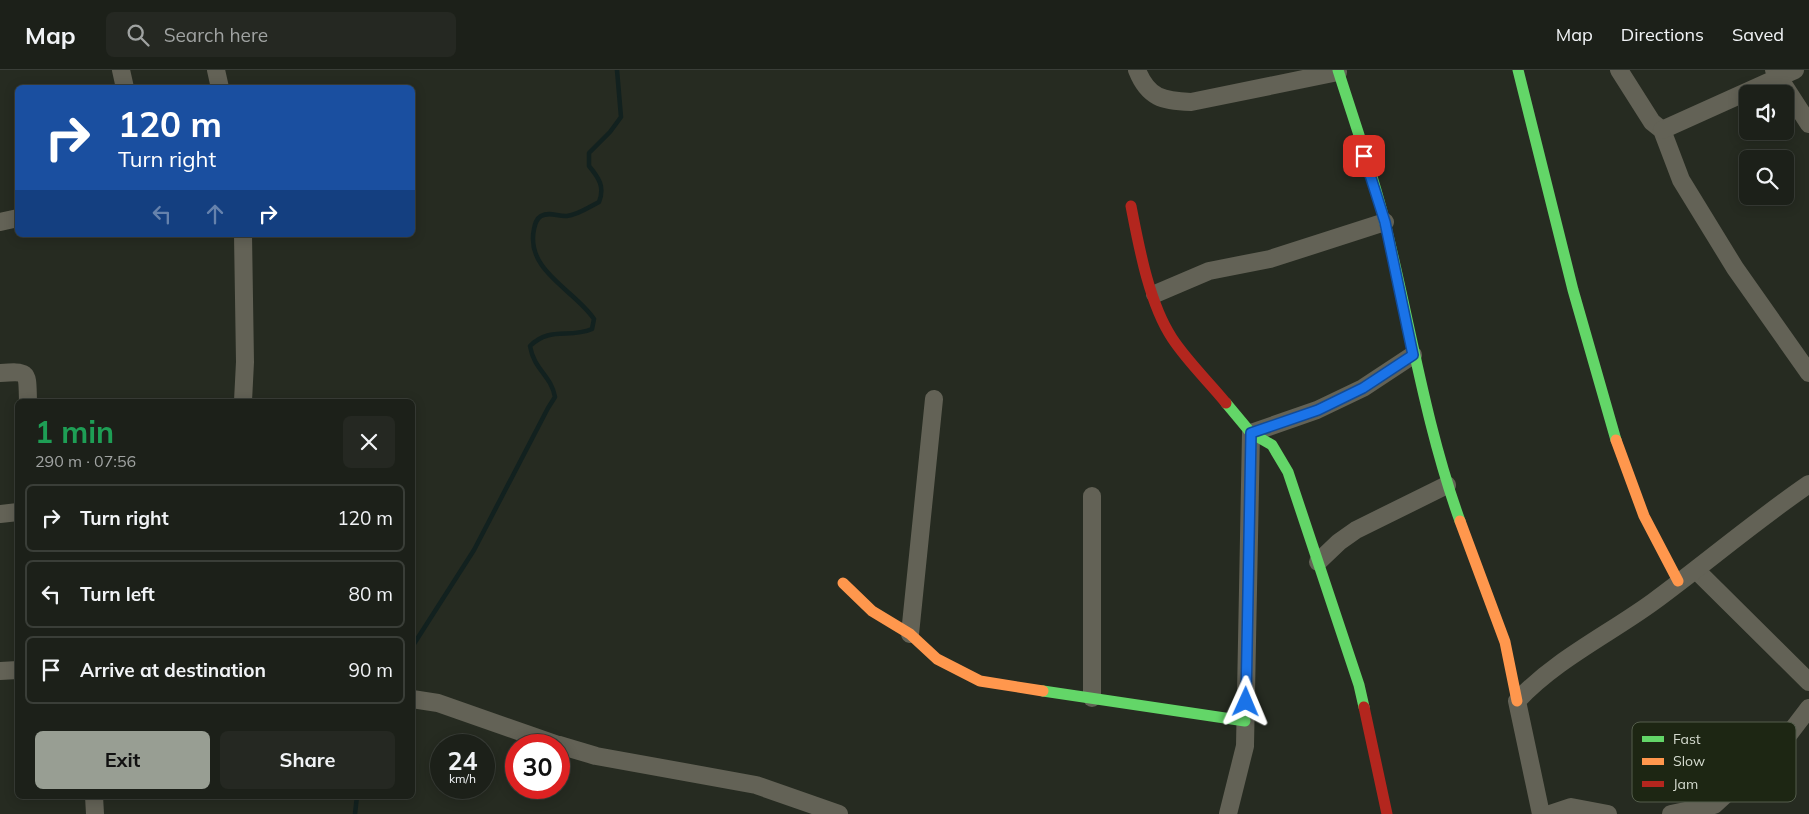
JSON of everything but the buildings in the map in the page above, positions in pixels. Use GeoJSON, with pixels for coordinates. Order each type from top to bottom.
{"type":"FeatureCollection","features":[{"type":"Feature","properties":{"kind":"street"},"geometry":{"type":"LineString","coordinates":[[121,70],[124,85]]}},
{"type":"Feature","properties":{"kind":"street"},"geometry":{"type":"LineString","coordinates":[[216,70],[219,85]]}},
{"type":"Feature","properties":{"kind":"street"},"geometry":{"type":"LineString","coordinates":[[1137,70],[1140,79],[1153,94],[1168,101],[1191,102],[1338,71],[1385,222],[1413,355],[1447,485],[1505,642],[1540,814]]}},
{"type":"Feature","properties":{"kind":"street"},"geometry":{"type":"LineString","coordinates":[[1518,70],[1578,314],[1598,381],[1641,510],[1678,582]]}},
{"type":"Feature","properties":{"kind":"street"},"geometry":{"type":"LineString","coordinates":[[1619,70],[1652,122],[1662,130],[1681,180],[1735,268],[1809,373]]}},
{"type":"Feature","properties":{"kind":"street"},"geometry":{"type":"LineString","coordinates":[[1662,130],[1776,74],[1795,70]]}},
{"type":"Feature","properties":{"kind":"street"},"geometry":{"type":"LineString","coordinates":[[1776,74],[1809,124]]}},
{"type":"Feature","properties":{"kind":"street"},"geometry":{"type":"LineString","coordinates":[[1131,206],[1136,235],[1162,320],[1172,338],[1251,433],[1272,445],[1288,472],[1360,685],[1387,814]]}},
{"type":"Feature","properties":{"kind":"street"},"geometry":{"type":"LineString","coordinates":[[0,222],[15,219]]}},
{"type":"Feature","properties":{"kind":"street"},"geometry":{"type":"LineString","coordinates":[[1155,294],[1210,272],[1270,259],[1385,222]]}},
{"type":"Feature","properties":{"kind":"street"},"geometry":{"type":"LineString","coordinates":[[243,237],[245,362],[243,399]]}},
{"type":"Feature","properties":{"kind":"street"},"geometry":{"type":"LineString","coordinates":[[1251,433],[1318,410],[1363,388],[1413,355]]}},
{"type":"Feature","properties":{"kind":"street"},"geometry":{"type":"LineString","coordinates":[[0,373],[21,372],[25,374],[28,378],[28,399]]}},
{"type":"Feature","properties":{"kind":"street"},"geometry":{"type":"LineString","coordinates":[[910,634],[934,399]]}},
{"type":"Feature","properties":{"kind":"street"},"geometry":{"type":"LineString","coordinates":[[1228,814],[1245,746],[1251,433]]}},
{"type":"Feature","properties":{"kind":"street"},"geometry":{"type":"LineString","coordinates":[[1517,701],[1552,671],[1654,602],[1774,508],[1809,484]]}},
{"type":"Feature","properties":{"kind":"street"},"geometry":{"type":"LineString","coordinates":[[1318,562],[1339,542],[1356,530],[1372,521],[1400,510],[1447,485]]}},
{"type":"Feature","properties":{"kind":"street"},"geometry":{"type":"LineString","coordinates":[[1092,496],[1092,698]]}},
{"type":"Feature","properties":{"kind":"street"},"geometry":{"type":"LineString","coordinates":[[0,514],[15,512]]}},
{"type":"Feature","properties":{"kind":"street"},"geometry":{"type":"LineString","coordinates":[[1696,570],[1809,682]]}},
{"type":"Feature","properties":{"kind":"street"},"geometry":{"type":"LineString","coordinates":[[843,583],[872,611],[910,634],[937,659],[980,681],[1245,721]]}},
{"type":"Feature","properties":{"kind":"street"},"geometry":{"type":"LineString","coordinates":[[0,671],[15,670]]}},
{"type":"Feature","properties":{"kind":"street"},"geometry":{"type":"LineString","coordinates":[[415,699],[438,704],[526,734]]}},
{"type":"Feature","properties":{"kind":"street"},"geometry":{"type":"LineString","coordinates":[[1796,725],[1809,708]]}},
{"type":"Feature","properties":{"kind":"street"},"geometry":{"type":"LineString","coordinates":[[570,748],[596,756],[756,785],[839,814]]}},
{"type":"Feature","properties":{"kind":"street"},"geometry":{"type":"LineString","coordinates":[[94,799],[95,814]]}},
{"type":"Feature","properties":{"kind":"street"},"geometry":{"type":"LineString","coordinates":[[1671,814],[1714,805],[1717,802]]}},
{"type":"Feature","properties":{"kind":"street"},"geometry":{"type":"LineString","coordinates":[[1550,814],[1570,807],[1608,814]]}},
{"type":"Feature","properties":{"kind":"waterway"},"geometry":{"type":"LineString","coordinates":[[415,642],[474,550],[555,397],[550,383],[535,361],[530,346],[537,340],[552,334],[584,332],[592,329],[594,319],[554,279],[537,257],[533,244],[534,229],[535,223],[541,216],[551,214],[571,215],[599,202],[601,187],[589,166],[589,153],[610,132],[621,117],[617,70]]}},
{"type":"Feature","properties":{"kind":"waterway"},"geometry":{"type":"LineString","coordinates":[[355,814],[357,799]]}},
{"type":"Feature","properties":{"kind":"traffic: fast"},"geometry":{"type":"LineString","coordinates":[[1338,70],[1380,204],[1427,410],[1460,521]]}},
{"type":"Feature","properties":{"kind":"traffic: fast"},"geometry":{"type":"LineString","coordinates":[[1518,70],[1573,290],[1616,440]]}},
{"type":"Feature","properties":{"kind":"traffic: fast"},"geometry":{"type":"LineString","coordinates":[[1226,403],[1251,433],[1272,445],[1288,472],[1359,685],[1364,707]]}},
{"type":"Feature","properties":{"kind":"traffic: fast"},"geometry":{"type":"LineString","coordinates":[[1043,691],[1245,721]]}},
{"type":"Feature","properties":{"kind":"traffic: slow"},"geometry":{"type":"LineString","coordinates":[[1616,440],[1644,516],[1678,581]]}},
{"type":"Feature","properties":{"kind":"traffic: slow"},"geometry":{"type":"LineString","coordinates":[[1460,521],[1505,642],[1517,701]]}},
{"type":"Feature","properties":{"kind":"traffic: slow"},"geometry":{"type":"LineString","coordinates":[[843,583],[872,611],[910,634],[937,659],[980,681],[1043,691]]}},
{"type":"Feature","properties":{"kind":"traffic: jam"},"geometry":{"type":"LineString","coordinates":[[1131,206],[1151,292],[1164,324],[1184,355],[1226,403]]}},
{"type":"Feature","properties":{"kind":"traffic: jam"},"geometry":{"type":"LineString","coordinates":[[1364,707],[1387,814]]}},
{"type":"Feature","properties":{"kind":"route"},"geometry":{"type":"LineString","coordinates":[[1246,702],[1251,433],[1318,410],[1363,388],[1413,355],[1385,222],[1364,156]]}}]}
